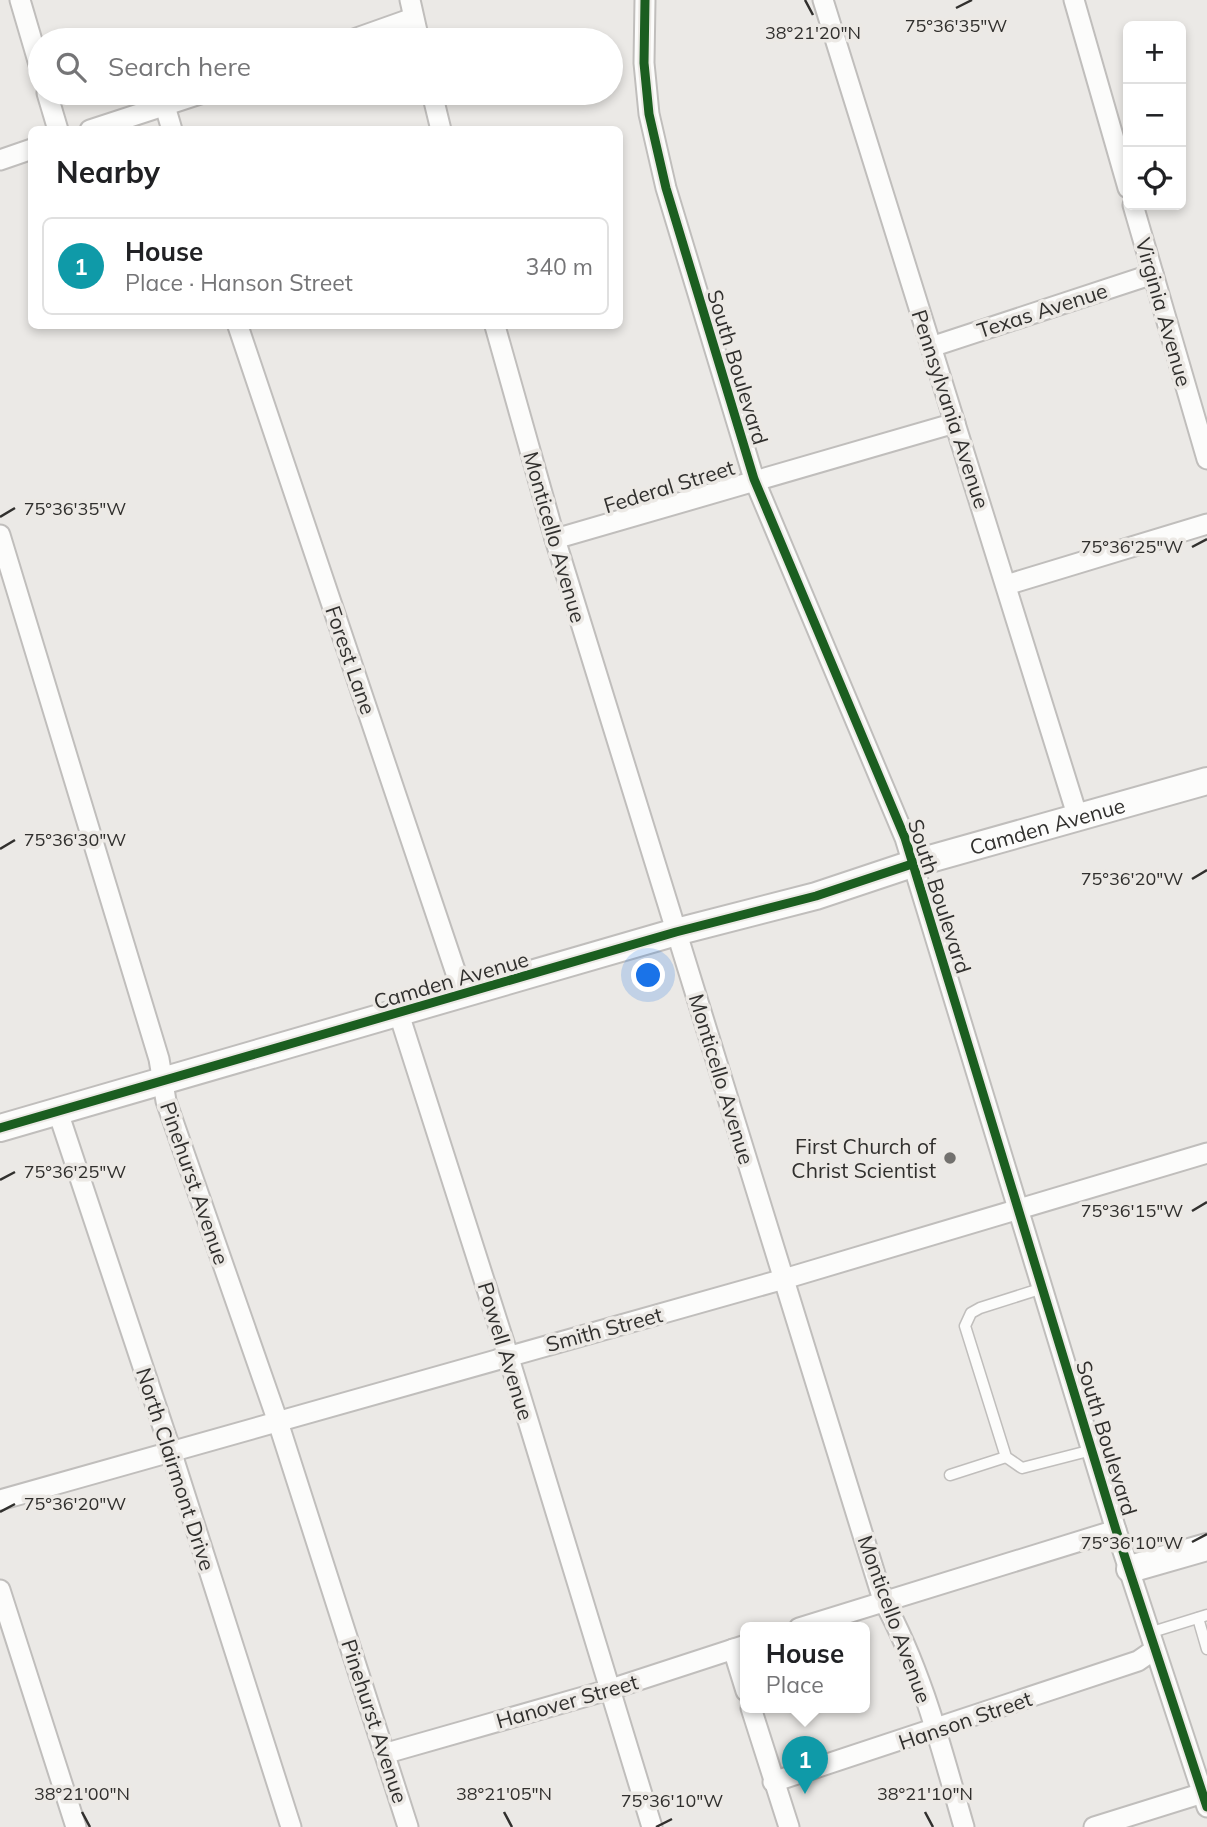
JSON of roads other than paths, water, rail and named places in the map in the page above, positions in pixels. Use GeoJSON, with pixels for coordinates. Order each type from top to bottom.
{"type":"FeatureCollection","features":[{"type":"Feature","properties":{"kind":"street"},"geometry":{"type":"LineString","coordinates":[[20,0],[28,28]]}},
{"type":"Feature","properties":{"kind":"street","name":"South Boulevard"},"geometry":{"type":"LineString","coordinates":[[645,0],[644,63],[649,114],[666,188],[754,479],[863,734],[912,864],[1116,1530],[1205,1800]]}},
{"type":"Feature","properties":{"kind":"street","name":"Pennsylvania Avenue"},"geometry":{"type":"LineString","coordinates":[[823,0],[1078,818]]}},
{"type":"Feature","properties":{"kind":"street"},"geometry":{"type":"LineString","coordinates":[[1074,0],[1123,171]]}},
{"type":"Feature","properties":{"kind":"street"},"geometry":{"type":"LineString","coordinates":[[375,28],[412,9],[416,28]]}},
{"type":"Feature","properties":{"kind":"street"},"geometry":{"type":"LineString","coordinates":[[51,105],[57,126]]}},
{"type":"Feature","properties":{"kind":"street"},"geometry":{"type":"LineString","coordinates":[[102,126],[168,105]]}},
{"type":"Feature","properties":{"kind":"street"},"geometry":{"type":"LineString","coordinates":[[435,105],[440,126]]}},
{"type":"Feature","properties":{"kind":"street"},"geometry":{"type":"LineString","coordinates":[[165,106],[171,126]]}},
{"type":"Feature","properties":{"kind":"street"},"geometry":{"type":"LineString","coordinates":[[0,160],[28,150]]}},
{"type":"Feature","properties":{"kind":"street","name":"Virginia Avenue"},"geometry":{"type":"LineString","coordinates":[[1134,210],[1207,459]]}},
{"type":"Feature","properties":{"kind":"street","name":"Texas Avenue"},"geometry":{"type":"LineString","coordinates":[[931,347],[1153,274]]}},
{"type":"Feature","properties":{"kind":"street","name":"Forest Lane"},"geometry":{"type":"LineString","coordinates":[[239,329],[463,994]]}},
{"type":"Feature","properties":{"kind":"street","name":"Monticello Avenue"},"geometry":{"type":"LineString","coordinates":[[496,329],[555,539],[883,1600],[898,1627],[936,1731],[964,1827]]}},
{"type":"Feature","properties":{"kind":"street","name":"Federal Street"},"geometry":{"type":"LineString","coordinates":[[555,539],[754,479],[955,423]]}},
{"type":"Feature","properties":{"kind":"street"},"geometry":{"type":"LineString","coordinates":[[1006,585],[1207,524]]}},
{"type":"Feature","properties":{"kind":"street","name":"Pinehurst Avenue"},"geometry":{"type":"LineString","coordinates":[[0,535],[155,1045],[166,1101],[278,1422],[387,1753],[408,1827]]}},
{"type":"Feature","properties":{"kind":"street","name":"Camden Avenue"},"geometry":{"type":"LineString","coordinates":[[0,1128],[676,932],[816,896],[912,864],[1207,781]]}},
{"type":"Feature","properties":{"kind":"street","name":"Powell Avenue"},"geometry":{"type":"LineString","coordinates":[[399,1014],[508,1355],[608,1690],[652,1827]]}},
{"type":"Feature","properties":{"kind":"street","name":"North Clairmont Drive"},"geometry":{"type":"LineString","coordinates":[[58,1112],[172,1451],[291,1827]]}},
{"type":"Feature","properties":{"kind":"street","name":"Smith Street"},"geometry":{"type":"LineString","coordinates":[[0,1500],[784,1279],[1207,1153]]}},
{"type":"Feature","properties":{"kind":"street"},"geometry":{"type":"LineString","coordinates":[[817,1622],[1116,1530]]}},
{"type":"Feature","properties":{"kind":"street"},"geometry":{"type":"LineString","coordinates":[[1130,1569],[1207,1547]]}},
{"type":"Feature","properties":{"kind":"street"},"geometry":{"type":"LineString","coordinates":[[0,1590],[76,1827]]}},
{"type":"Feature","properties":{"kind":"street","name":"Hanson Street"},"geometry":{"type":"LineString","coordinates":[[773,1782],[936,1731],[1138,1661],[1152,1641]]}},
{"type":"Feature","properties":{"kind":"street","name":"Hanover Street"},"geometry":{"type":"LineString","coordinates":[[387,1753],[608,1690],[739,1647]]}},
{"type":"Feature","properties":{"kind":"street"},"geometry":{"type":"LineString","coordinates":[[752,1713],[789,1827]]}},
{"type":"Feature","properties":{"kind":"street"},"geometry":{"type":"LineString","coordinates":[[1094,1827],[1205,1800]]}},
{"type":"Feature","properties":{"kind":"lane"},"geometry":{"type":"LineString","coordinates":[[1043,1289],[980,1308],[971,1313],[965,1326],[1006,1457],[1022,1468],[1092,1450]]}},
{"type":"Feature","properties":{"kind":"lane"},"geometry":{"type":"LineString","coordinates":[[950,1475],[1006,1457]]}},
{"type":"Feature","properties":{"kind":"lane"},"geometry":{"type":"LineString","coordinates":[[1152,1641],[1202,1617],[1207,1649]]}},
{"type":"Feature","properties":{"kind":"place","name":"First Church of Christ Scientist"},"geometry":{"type":"Point","coordinates":[950,1158]}},
{"type":"Feature","properties":{"kind":"place","name":"House"},"geometry":{"type":"Point","coordinates":[805,1794]}}]}
